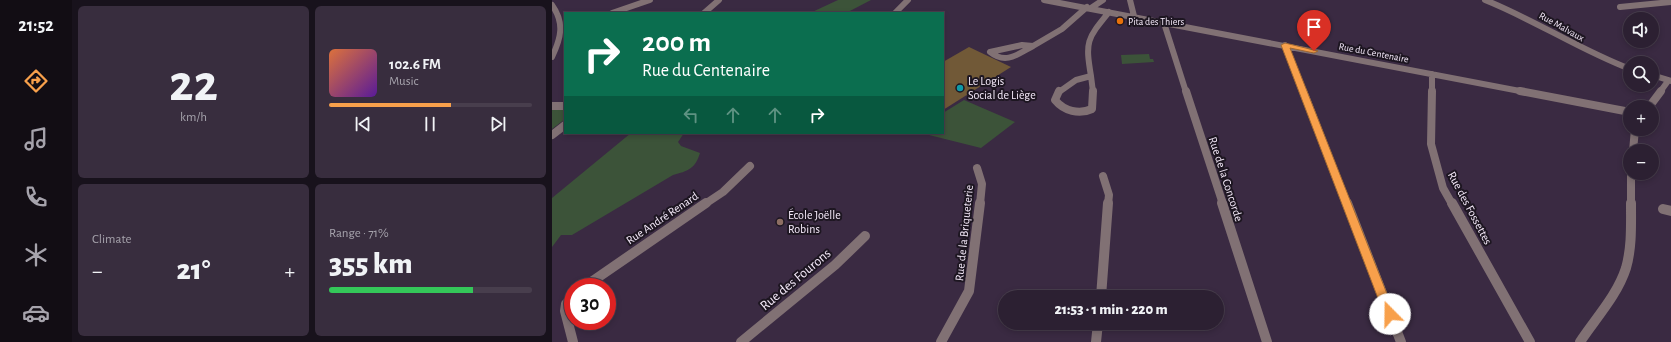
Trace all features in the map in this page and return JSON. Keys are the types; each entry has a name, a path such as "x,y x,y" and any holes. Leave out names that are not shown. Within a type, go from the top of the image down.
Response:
{"street":[{"path":"615,12 650,0"},
{"path":"705,12 718,0"},
{"path":"896,12 908,0"},
{"name":"Rue du Centenaire","path":"1044,0 1623,111"},
{"path":"1033,46 1022,45 990,52 1002,59 1008,59 1033,46 1103,0"},
{"path":"1130,0 1134,16"},
{"name":"Rue Malvaux","path":"1485,0 1510,9 1600,57 1623,66"},
{"path":"1620,7 1671,2"},
{"path":"1664,3 1671,8"},
{"path":"552,5 560,15 564,30 552,57"},
{"path":"1092,76 1086,76 1074,81 1057,94 1055,100 1070,110 1082,113 1092,109 1092,76 1089,62 1089,39 1109,12"},
{"name":"Rue de la Concorde","path":"1164,23 1267,342"},
{"path":"552,35 564,30"},
{"path":"1285,45 1401,342"},
{"name":"Rue des Fossettes","path":"1432,74 1431,144 1443,188 1530,342"},
{"path":"1655,100 1670,81 1659,77"},
{"path":"552,106 564,106"},
{"path":"552,135 564,126"},
{"name":"Rue André Renard","path":"597,278 723,192 750,166"},
{"name":"Rue de la Briqueterie","path":"941,342 969,291 982,184 978,168"},
{"path":"1102,290 1109,195 1103,176"},
{"path":"1580,342 1621,280 1627,259 1632,203 1631,180"},
{"name":"Rue des Fourons","path":"741,342 835,265 865,236"},
{"path":"570,330 573,342"},
{"path":"1096,342 1097,330"}],"green space":[{"path":"838,0 871,0 848,12 812,12"},
{"path":"1149,54 1150,59 1153,59 1154,62 1122,64 1121,55"},
{"path":"964,100 1015,122 981,148 925,134 944,134 944,112"},
{"path":"552,109 564,109 564,120 552,129"},
{"path":"630,134 683,134 678,142 681,146 700,153 696,163 690,168 673,175 572,235 561,235 552,247 552,198"}],"building":[{"name":"Le Logis Social de Liège","path":"969,47 1011,67 944,109 944,61"}],"place":[{"name":"Pita des Thiers","path":"1120,21"},
{"name":"Le Logis Social de Liège","path":"960,88"},
{"name":"École Joëlle Robins","path":"780,222"}],"route":[{"path":"1314,51 1285,45 1318,134 1390,314"}]}
